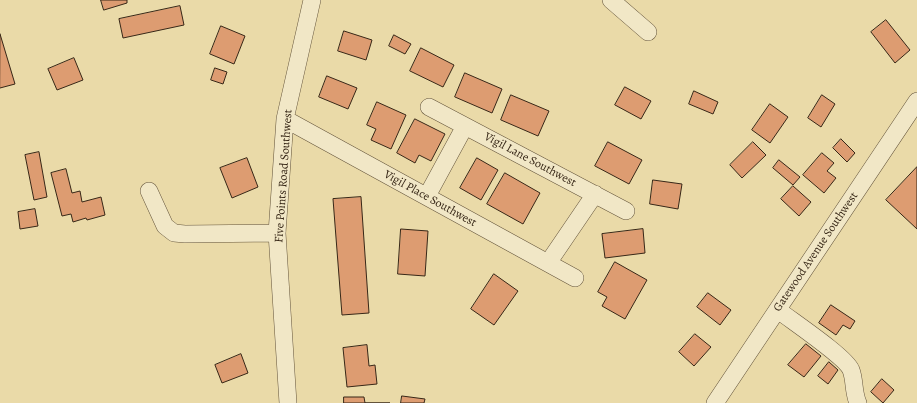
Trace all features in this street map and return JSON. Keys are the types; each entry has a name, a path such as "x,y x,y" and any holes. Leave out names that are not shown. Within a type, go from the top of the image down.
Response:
{"street":[{"name":"Five Points Road Southwest","path":"288,403 277,233 286,119 312,0"},
{"path":"611,0 648,32"},
{"name":"Gatewood Avenue Southwest","path":"715,403 917,101"},
{"name":"Vigil Lane Southwest","path":"429,107 626,211"},
{"name":"Vigil Place Southwest","path":"286,119 575,278"},
{"path":"427,196 465,126"},
{"path":"149,191 166,226 174,233 277,233"},
{"path":"548,263 595,194"},
{"path":"778,310 842,358 851,370 855,396 858,403"}],"building":[{"path":"101,0 127,0 127,3 104,10"},
{"path":"180,6 184,25 123,38 119,19"},
{"path":"886,20 910,50 895,63 871,32"},
{"path":"221,26 245,36 234,64 210,54"},
{"path":"344,31 372,40 366,60 338,51"},
{"path":"0,34 15,84 0,88"},
{"path":"394,35 411,44 405,54 389,46"},
{"path":"421,48 454,65 443,87 410,71"},
{"path":"74,58 83,80 57,90 48,69"},
{"path":"215,68 227,72 223,84 211,80"},
{"path":"465,73 502,89 492,113 455,97"},
{"path":"327,76 357,88 348,109 319,97"},
{"path":"625,87 651,101 641,119 615,105"},
{"path":"694,91 718,102 713,114 689,104"},
{"path":"511,95 549,111 538,136 501,120"},
{"path":"822,95 835,104 821,127 808,118"},
{"path":"377,102 406,115 391,149 371,140 376,129 367,125"},
{"path":"770,104 788,117 770,143 752,130"},
{"path":"415,119 445,134 431,161 419,155 415,163 397,153"},
{"path":"841,139 855,153 847,162 833,148"},
{"path":"608,142 642,160 629,184 595,166"},
{"path":"753,142 766,155 742,178 730,165"},
{"path":"39,152 47,197 34,200 25,155"},
{"path":"822,153 834,163 827,171 836,178 824,193 803,175"},
{"path":"247,158 258,187 232,198 220,168"},
{"path":"477,158 498,170 481,200 460,188"},
{"path":"779,160 800,177 793,185 773,168"},
{"path":"917,167 917,229 886,200"},
{"path":"66,169 72,193 80,191 82,202 101,197 105,215 73,222 71,214 62,216 51,173"},
{"path":"505,173 540,193 523,224 487,204"},
{"path":"653,180 682,184 678,209 650,204"},
{"path":"793,186 811,202 799,216 781,199"},
{"path":"361,197 369,313 342,315 333,199"},
{"path":"35,209 38,226 20,229 18,212"},
{"path":"401,229 428,231 425,276 398,274"},
{"path":"643,229 645,253 605,258 602,234"},
{"path":"615,262 647,280 625,319 602,306 607,297 598,292"},
{"path":"494,274 518,291 494,325 471,309"},
{"path":"708,293 731,310 720,325 697,307"},
{"path":"831,305 855,321 850,329 843,325 836,335 819,323"},
{"path":"695,334 711,347 694,366 679,352"},
{"path":"806,344 821,356 804,377 788,365"},
{"path":"367,345 369,366 375,365 377,384 347,387 343,348"},
{"path":"241,354 248,373 222,383 215,365"},
{"path":"829,362 838,370 828,384 818,376"},
{"path":"882,379 894,390 883,403 871,392"},
{"path":"402,396 425,399 424,403 401,403"},
{"path":"344,397 364,397 365,403 344,403"}]}
